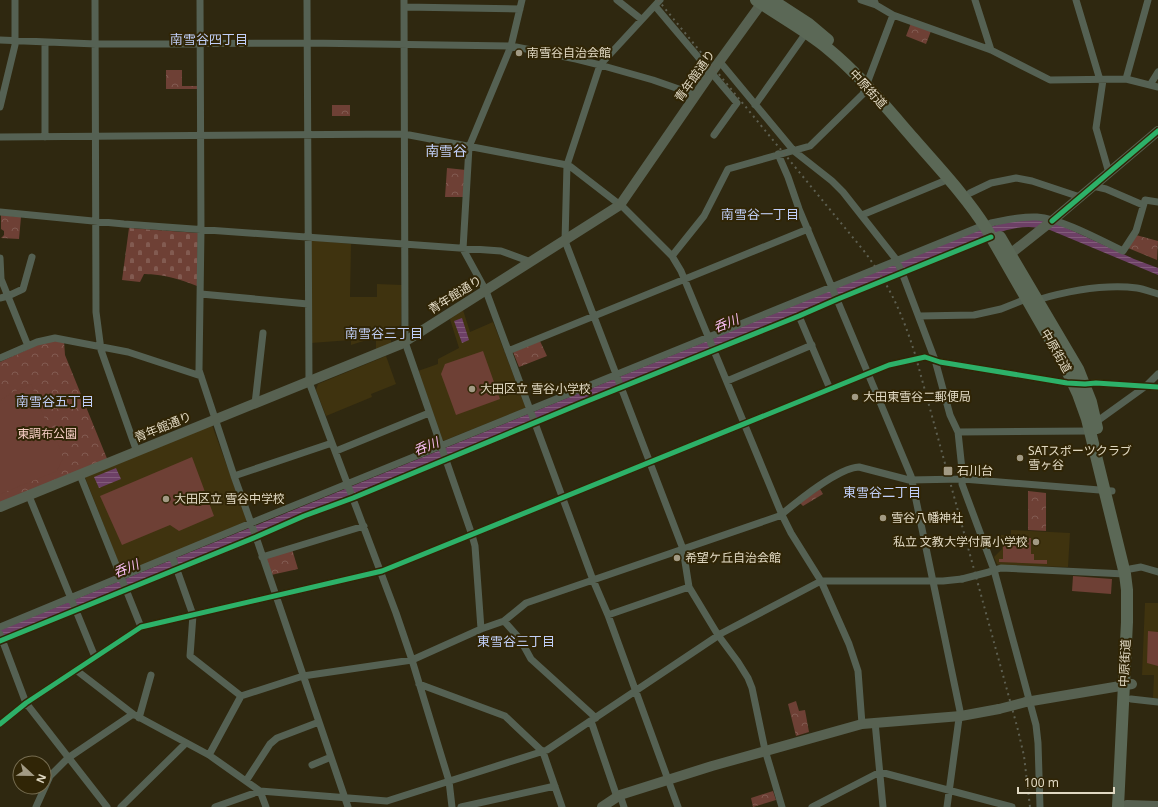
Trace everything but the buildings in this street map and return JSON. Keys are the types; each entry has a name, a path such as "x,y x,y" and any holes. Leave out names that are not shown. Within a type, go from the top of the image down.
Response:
{"main road":[{"name":"中原街道","path":"763,1 834,54 868,83 991,230"},
{"name":"中原街道","path":"763,1 820,33 970,193 1032,300 1063,362 1079,384 1084,408 1093,426 1128,572 1128,684 1123,806"},
{"name":"中原街道","path":"1123,806 1131,699 1128,684"}],"street":[{"path":"0,107 16,40 15,0"},
{"path":"95,0 96,312 100,346 137,452"},
{"path":"200,0 201,294 199,370 348,807"},
{"path":"306,0 309,382 382,571 412,660 449,781 452,807"},
{"path":"522,0 512,46 470,147 463,249 486,291 593,580 608,615 678,807"},
{"path":"617,0 641,19"},
{"path":"861,0 875,2 894,15 991,50 1050,80 1126,79 1158,87"},
{"path":"975,0 991,50"},
{"path":"1076,0 1101,80 1096,128 1109,173"},
{"path":"1126,79 1148,0"},
{"name":"青年館通り","path":"0,507 405,342 620,205 763,1"},
{"path":"481,629 472,535 405,342 404,3 520,10"},
{"path":"714,135 737,103 711,74 658,3 641,19 600,65 567,165 565,241 683,548 689,587 718,635 748,678 752,688 765,750 782,807"},
{"path":"672,256 704,216 728,169 810,146 863,94 894,15"},
{"path":"756,105 806,33"},
{"path":"0,40 96,44 307,43 512,46 576,58 653,80 696,95"},
{"path":"45,42 45,137"},
{"path":"720,62 794,151 832,182 862,215 900,267 935,360 950,415 958,432 963,479 962,484 992,571 1028,702 1036,724 1040,807"},
{"path":"1150,85 1158,72"},
{"path":"1007,256 1042,229 1158,131"},
{"path":"0,137 404,134 571,167 620,205 672,256 684,278 782,514 821,581 843,630 858,671 862,724"},
{"path":"778,154 912,480 961,716 946,807"},
{"path":"970,193 991,183 1016,178 1032,181 1080,197"},
{"path":"862,215 948,179"},
{"path":"1093,186 1106,189 1144,205"},
{"path":"107,807 26,703 1,638 177,569 714,348 799,316 900,267 991,230 1030,217 1052,220 1123,251 1136,231 1145,200 1158,202"},
{"path":"0,212 96,222 501,251 531,262"},
{"path":"508,350 808,229"},
{"path":"0,627 72,599 251,524 833,288 900,267 991,230"},
{"path":"0,298 23,289 32,257"},
{"path":"0,258 1,279 28,346"},
{"path":"919,316 974,314 1001,309 1032,300 1103,287 1137,288 1158,294"},
{"path":"201,294 266,302 308,304"},
{"path":"799,316 830,389"},
{"path":"255,404 263,334"},
{"path":"0,358 28,346 55,338 128,352 201,376"},
{"path":"727,381 812,345"},
{"path":"0,724 26,703 141,627 382,571 889,365 925,357 1002,373 1079,384 1096,383 1158,387"},
{"path":"958,432 1093,426 1146,386 1158,374"},
{"path":"336,451 429,413"},
{"path":"234,476 332,443"},
{"path":"209,755 242,696 303,676 412,660 481,629 504,621 526,603 782,514 812,490 852,467 859,467 909,480 963,479 1109,490"},
{"path":"80,475 141,627"},
{"path":"29,496 95,657"},
{"path":"262,557 364,526"},
{"path":"173,557 193,615 190,656 242,696"},
{"path":"215,807 260,791 344,796 388,801 543,752 718,635 821,581 934,581 962,579 1001,568 1128,572 1141,568 1158,572"},
{"path":"608,615 689,587"},
{"path":"504,621 520,639 532,659 594,719 624,807"},
{"path":"76,670 136,716 209,755 260,791 266,807"},
{"path":"36,807 50,776 68,758 136,716 151,675"},
{"path":"420,684 505,716 543,752 562,807"},
{"path":"602,807 619,796 668,780 765,750 862,724 961,716 999,710 1028,702 1128,684"},
{"path":"1131,699 1158,702"},
{"path":"246,781 270,744 277,738 319,722"},
{"path":"875,722 883,807"},
{"path":"121,807 186,743"},
{"path":"312,765 331,757"},
{"path":"812,807 880,772 1003,806 1012,807"},
{"path":"461,807 555,786"},
{"path":"1123,806 1158,806"}],"shaded area":[{"path":"1033,219 1058,224 1134,259 1158,268 1158,275 1050,230 1025,227 1010,229 986,236 0,638 0,630 976,231 1003,223"},
{"path":"311,240 351,244 350,297 377,297 377,284 402,285 401,325 391,329 391,344 376,350 376,337 351,345 351,340 311,343"},
{"name":"大田区立 雪谷小学校","path":"463,310 470,332 493,322 526,408 443,441 418,371 438,364 438,359 459,348 450,319"},
{"path":"462,318 469,340 462,343 454,321"},
{"path":"386,356 396,384 371,394 372,397 326,416 316,390 318,384"},
{"name":"大田区立 雪谷中学校","path":"212,425 247,521 124,574 85,477"},
{"path":"116,468 121,479 99,488 94,477"},
{"name":"私立 文教大学付属小学校","path":"1011,530 1070,533 1068,567 997,564 994,557 1002,549 1001,535 1011,536"},
{"path":"1145,603 1158,603 1158,698 1153,698 1154,675 1142,675"}],"green space":[{"path":"911,23 931,31 926,44 906,36"},
{"path":"166,70 182,70 182,86 199,86 199,89 166,89"},
{"path":"332,105 350,105 350,116 332,116"},
{"path":"447,168 466,170 464,197 445,197"},
{"path":"1,215 21,217 19,239 1,238 4,235 4,231 1,229"},
{"path":"129,228 198,233 197,286 171,277 151,274 144,274 140,282 122,280"},
{"path":"1136,235 1158,241 1157,260 1128,248"},
{"name":"東調布公園","path":"50,339 64,341 65,355 108,461 0,504 0,362"},
{"path":"540,341 547,356 519,367 513,352"},
{"path":"483,351 500,399 456,415 441,374 445,364"},
{"path":"31,384 46,422 53,428 63,458 57,471 0,494 0,401 11,393"},
{"path":"192,457 214,516 179,531 170,525 122,545 100,496"},
{"path":"820,489 823,494 803,506 800,503"},
{"path":"1028,491 1046,493 1046,531 1028,530"},
{"path":"1003,537 1031,538 1031,554 1034,554 1034,560 1047,560 1047,564 999,562 999,559 1003,559"},
{"path":"292,549 298,569 271,575 266,558"},
{"path":"1073,576 1112,579 1111,594 1072,591"},
{"path":"1148,631 1158,632 1158,666 1147,663"},
{"path":"796,701 799,711 805,710 809,732 796,736 788,704"},
{"path":"773,791 776,800 753,807 751,798"}],"railway":[{"path":"658,0 864,251 888,288 900,313 915,354 1018,730 1024,756 1030,807"}],"cycle path":[{"path":"1052,221 1158,131"},
{"path":"0,641 991,237"},
{"path":"0,724 26,703 141,627 382,571 889,365 925,357 940,362 1067,383 1096,383 1158,387"}],"place":[{"name":"南雪谷自治会館","path":"519,53"},
{"name":"大田区立 雪谷小学校","path":"472,389"},
{"name":"大田東雪谷二郵便局","path":"855,397"},
{"name":"SATスポーツクラブ 雪ヶ谷","path":"1020,458"},
{"name":"石川台","path":"948,471"},
{"name":"大田区立 雪谷中学校","path":"166,499"},
{"name":"雪谷八幡神社","path":"883,518"},
{"name":"私立 文教大学付属小学校","path":"1036,542"},
{"name":"希望ケ丘自治会館","path":"677,558"}],"district":[{"name":"南雪谷四丁目","path":"209,39"},
{"name":"南雪谷","path":"446,151"},
{"name":"南雪谷一丁目","path":"760,214"},
{"name":"南雪谷三丁目","path":"384,333"},
{"name":"南雪谷五丁目","path":"55,401"},
{"name":"東雪谷二丁目","path":"882,492"},
{"name":"東雪谷三丁目","path":"516,641"}],"water label":[{"name":"呑川","path":"726,323"},
{"name":"呑川","path":"426,446"},
{"name":"呑川","path":"126,568"}]}
